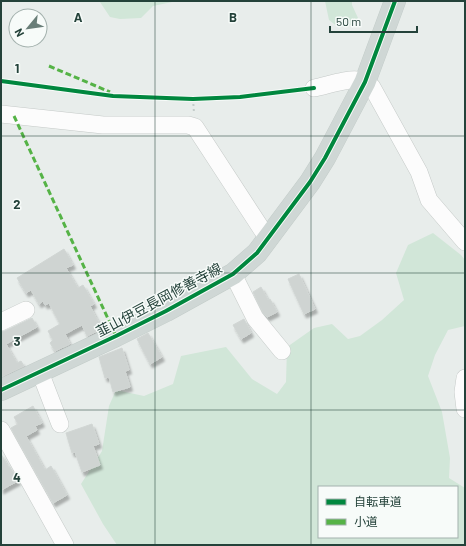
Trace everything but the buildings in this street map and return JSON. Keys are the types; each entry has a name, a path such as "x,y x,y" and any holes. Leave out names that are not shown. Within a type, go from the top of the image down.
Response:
{"main road":[{"name":"韮山伊豆長岡修善寺線","path":"1,390 166,311 233,274 264,251 325,158 365,82 395,1"}],"street":[{"path":"314,88 349,80 357,80 365,82 375,90 419,172 429,200 464,239"},
{"path":"1,114 103,125 196,126 264,251"},
{"path":"233,274 255,318 282,351"},
{"path":"1,322 26,310"},
{"path":"40,372 60,424"},
{"path":"465,378 463,392 465,409"},
{"path":"1,430 65,545"}],"path":[{"path":"186,98 201,98"},
{"path":"193,99 195,118"}],"green space":[{"path":"88,1 177,1 153,6 141,18 120,19 110,17 100,2"},
{"path":"325,1 352,1 352,5 358,18 353,25 338,27 329,20"},
{"path":"433,233 461,255 465,260 465,326 448,330 435,355 428,376 442,412 450,458 449,478 465,488 465,545 117,545 103,524 81,484 102,451 109,406 116,390 144,396 173,384 181,356 226,347 252,379 277,394 286,382 287,347 314,328 332,324 348,339 360,336 382,320 404,300 396,273 408,245"}],"marked path":[{"path":"49,66 110,92"},
{"path":"14,116 116,336"}],"cycle path":[{"path":"1,390 166,311 233,274 257,253 310,182 325,158 365,82 395,1"},
{"path":"1,81 113,96 193,99 240,97 314,88"}]}
